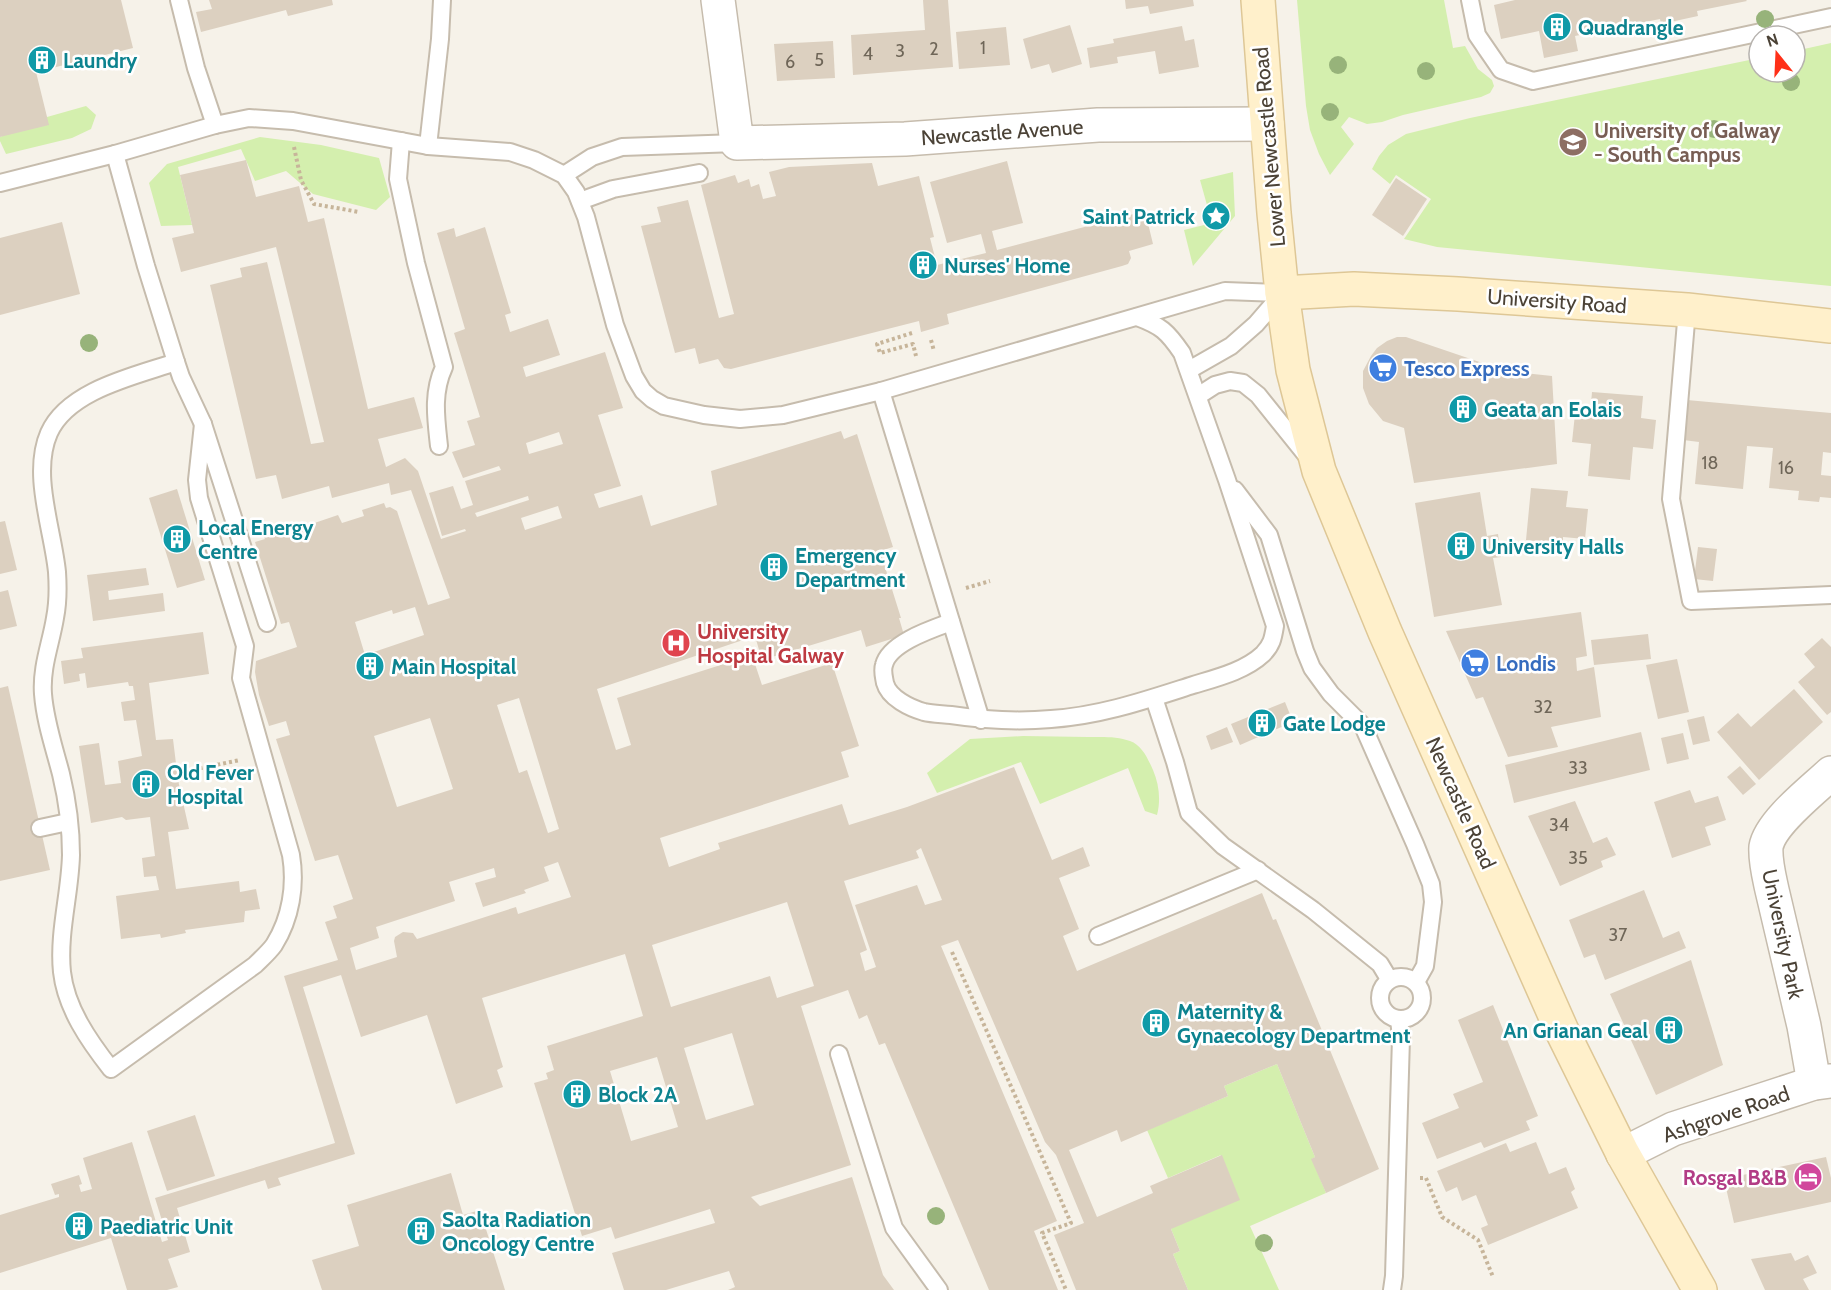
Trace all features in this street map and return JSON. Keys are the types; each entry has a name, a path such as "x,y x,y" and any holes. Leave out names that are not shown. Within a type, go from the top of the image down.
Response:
{"main road":[{"name":"Lower Newcastle Road","path":"1258,0 1266,124 1282,293"},
{"name":"University Road","path":"1282,293 1364,290 1458,294 1687,310 1831,326"},
{"name":"Newcastle Road","path":"1282,293 1293,370 1319,471 1385,632 1562,1031 1623,1154 1700,1290"}],"street":[{"path":"718,0 737,143"},
{"name":"Newcastle Avenue","path":"737,143 905,139 1098,125 1266,124"},
{"name":"University Park","path":"1822,1082 1804,1026 1767,867 1766,846 1779,822 1831,773"},
{"name":"Ashgrove Road","path":"1623,1154 1673,1129 1822,1082"}],"lane":[{"path":"178,0 214,125"},
{"path":"428,146 442,0"},
{"path":"1470,0 1477,35 1501,69 1533,81 1831,17"},
{"path":"0,183 116,154 214,125 249,118 292,121 428,146 510,152 534,160 564,175 576,192 586,217 615,325 634,376 643,391 664,406 705,415 740,419 783,415 881,392 1225,291 1282,293"},
{"path":"401,141 398,179 416,262 444,367 438,381 435,413 439,446"},
{"path":"564,175 592,157 622,147 737,143"},
{"path":"116,154 146,266 176,362 203,424 267,623"},
{"path":"580,201 613,189 699,173"},
{"path":"1189,370 1232,346 1256,324 1282,293"},
{"path":"1687,310 1671,499 1690,602 1831,595"},
{"path":"951,622 901,644 890,654 884,663 886,688 905,704 924,711 981,720 1054,719 1108,711 1218,677 1250,664 1264,653 1273,641 1275,626 1182,353 1170,336 1157,324 1137,317"},
{"path":"176,362 82,397 56,421 49,433 43,453 43,483 57,578 55,618 44,666 43,693 48,727 61,775 70,854 68,893 61,936 62,974 70,1005 111,1069 255,966 273,947 280,934 292,898 295,875 291,855 241,678 245,646 199,498 197,480 203,424"},
{"path":"1198,396 1215,385 1230,381 1243,384 1255,391 1319,471"},
{"path":"881,392 981,720"},
{"path":"1227,480 1269,535 1312,668 1331,694 1363,726 1431,884 1433,902 1425,966 1416,982"},
{"path":"1154,698 1189,813 1223,846 1314,910 1380,964 1389,979"},
{"path":"40,828 68,822"},
{"path":"1098,936 1257,870"},
{"path":"1403,976 1416,982 1422,993 1421,1006 1412,1016 1400,1019 1387,1014 1380,1003 1381,990 1389,979 1403,976"},
{"path":"1392,1290 1397,1186 1400,1019"},
{"path":"839,1054 894,1228 939,1290"}],"path":[{"path":"293,137 301,180 314,204 359,212"},
{"path":"912,333 877,344 880,353 913,344 917,360"},
{"path":"931,340 935,355"},
{"path":"182,772 247,758"},
{"path":"952,952 1071,1223 1042,1233 1066,1290"},
{"path":"1411,1178 1426,1178 1442,1217 1478,1239 1493,1277"}],"green space":[{"path":"1297,0 1444,0 1453,48 1465,46 1478,69 1492,80 1494,86 1490,93 1481,97 1382,122 1367,124 1349,117 1341,127 1354,144 1330,175 1310,130"},
{"path":"1831,43 1831,286 1437,247 1404,239 1431,199 1396,175 1390,184 1372,169 1388,145 1406,134 1470,118 1747,60 1747,84 1807,84 1807,48"},
{"path":"86,106 96,115 91,129 72,138 6,154 0,137 47,117"},
{"path":"260,137 321,145 379,158 390,197 376,210 313,194 286,171 255,181 241,149 178,167 192,225 161,226 149,183 167,164"},
{"path":"1233,172 1235,216 1193,266 1184,230 1212,223 1200,180"},
{"path":"1023,736 1109,737 1134,743 1144,753 1155,775 1159,798 1157,815 1145,811 1128,768 1040,804 1021,762 937,793 927,773 970,739"},
{"path":"1277,1064 1315,1157 1312,1159 1326,1193 1250,1226 1279,1290 1188,1290 1173,1254 1180,1251 1171,1229 1221,1155 1168,1178 1147,1130 1228,1096 1224,1086"}],"building":[{"name":"Laundry","path":"0,0 121,0 133,48 36,72 49,125 0,137"},
{"path":"209,0 332,0 333,5 288,16 286,10 201,32 196,12 212,9"},
{"path":"923,0 948,0 953,67 853,75 851,35 925,30"},
{"path":"1125,0 1193,0 1194,6 1150,14 1148,6 1126,9"},
{"name":"Quadrangle","path":"1515,0 1747,1 1697,11 1698,16 1661,24 1660,19 1575,36 1578,51 1544,58 1539,31 1501,39 1494,5"},
{"path":"1070,25 1082,64 1052,73 1049,64 1031,69 1023,39"},
{"path":"1182,26 1185,41 1194,39 1199,67 1159,74 1155,51 1117,57 1118,63 1090,68 1087,48 1114,43 1113,39"},
{"path":"1006,27 1010,65 959,69 956,32"},
{"path":"833,41 835,78 777,81 774,44"},
{"path":"246,160 256,197 299,186 308,222 324,218 368,409 414,397 423,428 378,439 386,467 405,458 418,471 441,539 466,531 465,529 442,536 429,493 453,486 461,509 473,505 465,481 501,470 499,466 463,478 452,452 475,445 467,421 480,417 454,333 465,329 437,233 454,228 456,237 485,227 511,313 505,315 510,332 548,319 560,355 523,367 526,377 605,352 623,408 598,415 621,486 594,494 599,508 642,495 651,526 717,505 711,471 841,431 844,439 857,434 893,547 880,551 904,635 866,647 861,630 762,660 755,636 597,689 616,750 631,745 617,698 752,655 762,685 832,663 859,746 841,752 849,777 660,838 669,867 720,849 718,843 842,804 849,825 907,807 1014,767 1052,860 1083,847 1090,866 1059,878 1079,929 1063,936 1077,971 1262,893 1273,920 1276,919 1379,1169 1326,1193 1311,1159 1315,1157 1277,1064 1224,1086 1228,1096 1121,1142 1117,1130 1069,1150 1097,1217 1153,1193 1150,1186 1222,1155 1240,1200 1171,1229 1180,1251 1173,1254 1188,1290 1076,1290 1054,1235 1084,1223 1056,1155 1045,1142 958,940 941,946 1057,1221 1034,1231 1058,1290 989,1290 885,1043 879,1045 867,1015 859,1019 848,990 801,1006 851,1165 751,1197 760,1206 852,1177 883,1275 894,1290 728,1290 735,1287 729,1271 666,1290 624,1290 612,1253 715,1223 710,1209 615,1239 611,1227 582,1236 534,1083 548,1079 546,1073 554,1070 547,1046 643,1016 625,954 482,998 503,1067 497,1070 503,1087 456,1104 427,1015 361,1037 341,975 303,987 355,1154 278,1178 281,1185 268,1189 265,1180 177,1208 190,1252 168,1259 178,1287 167,1290 127,1290 111,1238 0,1273 0,1215 59,1197 59,1194 55,1195 51,1184 79,1175 82,1184 79,1185 81,1192 92,1189 83,1158 132,1142 162,1242 168,1240 155,1198 335,1143 284,976 338,960 325,922 337,918 333,906 353,899 338,855 315,861 276,739 290,735 286,721 269,726 259,695 255,672 256,661 297,647 289,622 281,624 255,542 265,539 263,535 283,528 285,533 338,515 342,523 364,516 362,510 384,503 386,508 390,507 397,511 428,605 450,598 411,490 391,495 389,483 332,498 329,486 282,499 276,475 256,479 210,285 242,277 240,268 267,262 311,444 324,442 276,247 181,272 172,238 194,233 180,175","holes":["559,432 563,444 529,454 526,443","528,496 529,500 477,517 475,513","558,506 562,518 525,530 521,518","415,607 424,635 365,655 355,622 392,610 393,614","519,698 559,829 548,833 527,770 519,773 497,705","430,718 453,789 397,807 374,736","921,848 942,900 925,905 917,885 855,905 876,967 865,971 860,953 867,950 844,881 919,858 916,851","558,862 571,897 518,914 516,907 417,939 413,933 403,932 395,937 394,941 397,957 356,970 350,948 379,938 376,927 455,901 449,882 494,868 496,877 475,883 483,907 526,893 524,890 549,881 544,867","787,902 814,986 777,998 770,976 671,1007 652,945","732,1033 754,1105 706,1120 684,1048","657,1057 678,1127 631,1141 610,1071"]},
{"name":"Nurses' Home","path":"1007,161 1023,223 992,231 997,250 1145,211 1153,244 1129,251 1131,258 1128,264 947,314 949,324 921,332 919,321 731,369 724,368 718,359 699,364 695,348 675,353 641,226 661,222 657,207 688,200 719,318 734,314 701,185 735,175 738,183 749,179 751,187 759,184 763,199 776,196 769,172 789,167 872,163 878,186 919,176 934,237 930,238 937,265 986,253 981,234 947,243 930,182"},
{"path":"1396,178 1427,199 1403,236 1372,215"},
{"path":"62,222 80,294 0,315 0,238"},
{"name":"Geata an Eolais","path":"1397,337 1406,337 1506,371 1552,376 1557,464 1414,483 1404,428 1383,421 1369,404 1363,388 1363,371 1371,356 1377,348"},
{"path":"1592,392 1643,396 1641,418 1656,420 1653,449 1633,447 1630,480 1588,476 1591,444 1572,442 1575,414 1590,415"},
{"path":"1687,400 1831,413 1831,453 1823,452 1821,475 1831,476 1831,498 1820,497 1819,502 1798,500 1799,491 1769,488 1773,448 1747,446 1743,489 1695,484 1699,442 1683,440"},
{"path":"1531,488 1568,491 1566,507 1588,509 1585,539 1563,537 1563,544 1526,540"},
{"name":"Local Energy Centre","path":"177,489 205,580 177,588 149,498"},
{"name":"University Halls","path":"1480,492 1487,536 1498,534 1501,557 1493,558 1502,605 1434,617 1415,503"},
{"path":"5,521 17,570 0,574 0,522"},
{"path":"1698,547 1717,549 1713,581 1694,579"},
{"path":"146,568 149,585 108,591 109,600 163,593 165,611 93,621 87,575"},
{"path":"8,590 17,626 0,630 0,592"},
{"path":"1581,612 1587,656 1576,658 1577,671 1594,667 1601,717 1551,727 1558,747 1508,757 1483,697 1476,699 1446,631"},
{"name":"Old Fever Hospital","path":"203,632 209,674 149,683 156,740 173,739 178,780 189,829 168,832 176,889 239,881 240,892 256,889 260,909 245,911 244,922 185,930 186,933 161,938 160,934 121,939 116,896 159,890 156,876 144,877 142,858 155,856 150,817 126,820 122,817 91,823 79,746 99,743 105,785 121,783 118,761 142,756 136,720 124,721 121,702 135,700 133,686 129,686 128,682 87,688 85,673 79,674 80,681 64,684 61,661 83,658 81,648"},
{"path":"1648,634 1651,659 1594,665 1591,640"},
{"path":"1822,638 1831,647 1831,712 1827,715 1798,682 1815,667 1804,654"},
{"path":"1677,659 1689,712 1658,719 1646,665"},
{"path":"8,686 50,870 0,881 0,688"},
{"path":"1794,689 1823,722 1759,780 1717,732 1738,713 1751,727"},
{"name":"Gate Lodge","path":"1285,702 1293,722 1240,745 1231,724"},
{"path":"1704,716 1710,741 1693,745 1687,720"},
{"path":"1227,727 1233,742 1211,750 1206,736"},
{"path":"1641,732 1650,770 1514,803 1505,765"},
{"path":"1683,733 1689,759 1667,764 1661,738"},
{"path":"1740,766 1756,784 1743,795 1727,777"},
{"path":"1690,790 1695,803 1718,796 1726,820 1705,827 1711,845 1672,858 1654,802"},
{"path":"1575,801 1593,843 1607,837 1616,855 1601,861 1603,867 1560,886 1528,816"},
{"path":"1644,890 1663,938 1679,931 1686,948 1605,980 1595,954 1584,958 1569,920"},
{"name":"An Grianan Geal","path":"1691,960 1723,1065 1656,1095 1610,994"},
{"path":"1493,1005 1538,1116 1526,1121 1530,1130 1484,1148 1481,1142 1437,1159 1422,1123 1459,1108 1453,1094 1483,1082 1458,1020"},
{"path":"195,1115 215,1176 167,1191 147,1131"},
{"path":"1536,1142 1549,1174 1566,1167 1575,1189 1571,1192 1578,1208 1488,1245 1481,1228 1488,1225 1476,1195 1462,1201 1457,1187 1446,1192 1437,1171 1506,1143 1510,1152"},
{"path":"1826,1157 1831,1178 1831,1202 1734,1223 1724,1179"},
{"name":"Saolta Radiation Oncology Centre","path":"451,1173 463,1215 480,1210 505,1290 322,1290 312,1260 359,1246 347,1205"},
{"path":"1791,1253 1795,1261 1808,1255 1817,1273 1803,1279 1809,1290 1765,1290 1751,1259"}],"place":[{"name":"Quadrangle","path":"1557,27"},
{"name":"Laundry","path":"42,60"},
{"name":"University of Galway - South Campus","path":"1573,142"},
{"name":"Saint Patrick","path":"1216,216"},
{"name":"Nurses' Home","path":"923,265"},
{"name":"Tesco Express","path":"1383,368"},
{"name":"Geata an Eolais","path":"1463,409"},
{"name":"Local Energy Centre","path":"177,539"},
{"name":"University Halls","path":"1461,546"},
{"name":"Emergency Department","path":"774,567"},
{"name":"University Hospital Galway","path":"676,643"},
{"name":"Londis","path":"1475,663"},
{"name":"Main Hospital","path":"370,666"},
{"name":"Gate Lodge","path":"1262,723"},
{"name":"Old Fever Hospital","path":"146,784"},
{"name":"Maternity & Gynaecology Department","path":"1156,1023"},
{"name":"An Grianan Geal","path":"1669,1030"},
{"name":"Block 2A","path":"577,1094"},
{"name":"Rosgal B&B","path":"1808,1177"},
{"name":"Paediatric Unit","path":"79,1226"},
{"name":"Saolta Radiation Oncology Centre","path":"421,1231"}]}
